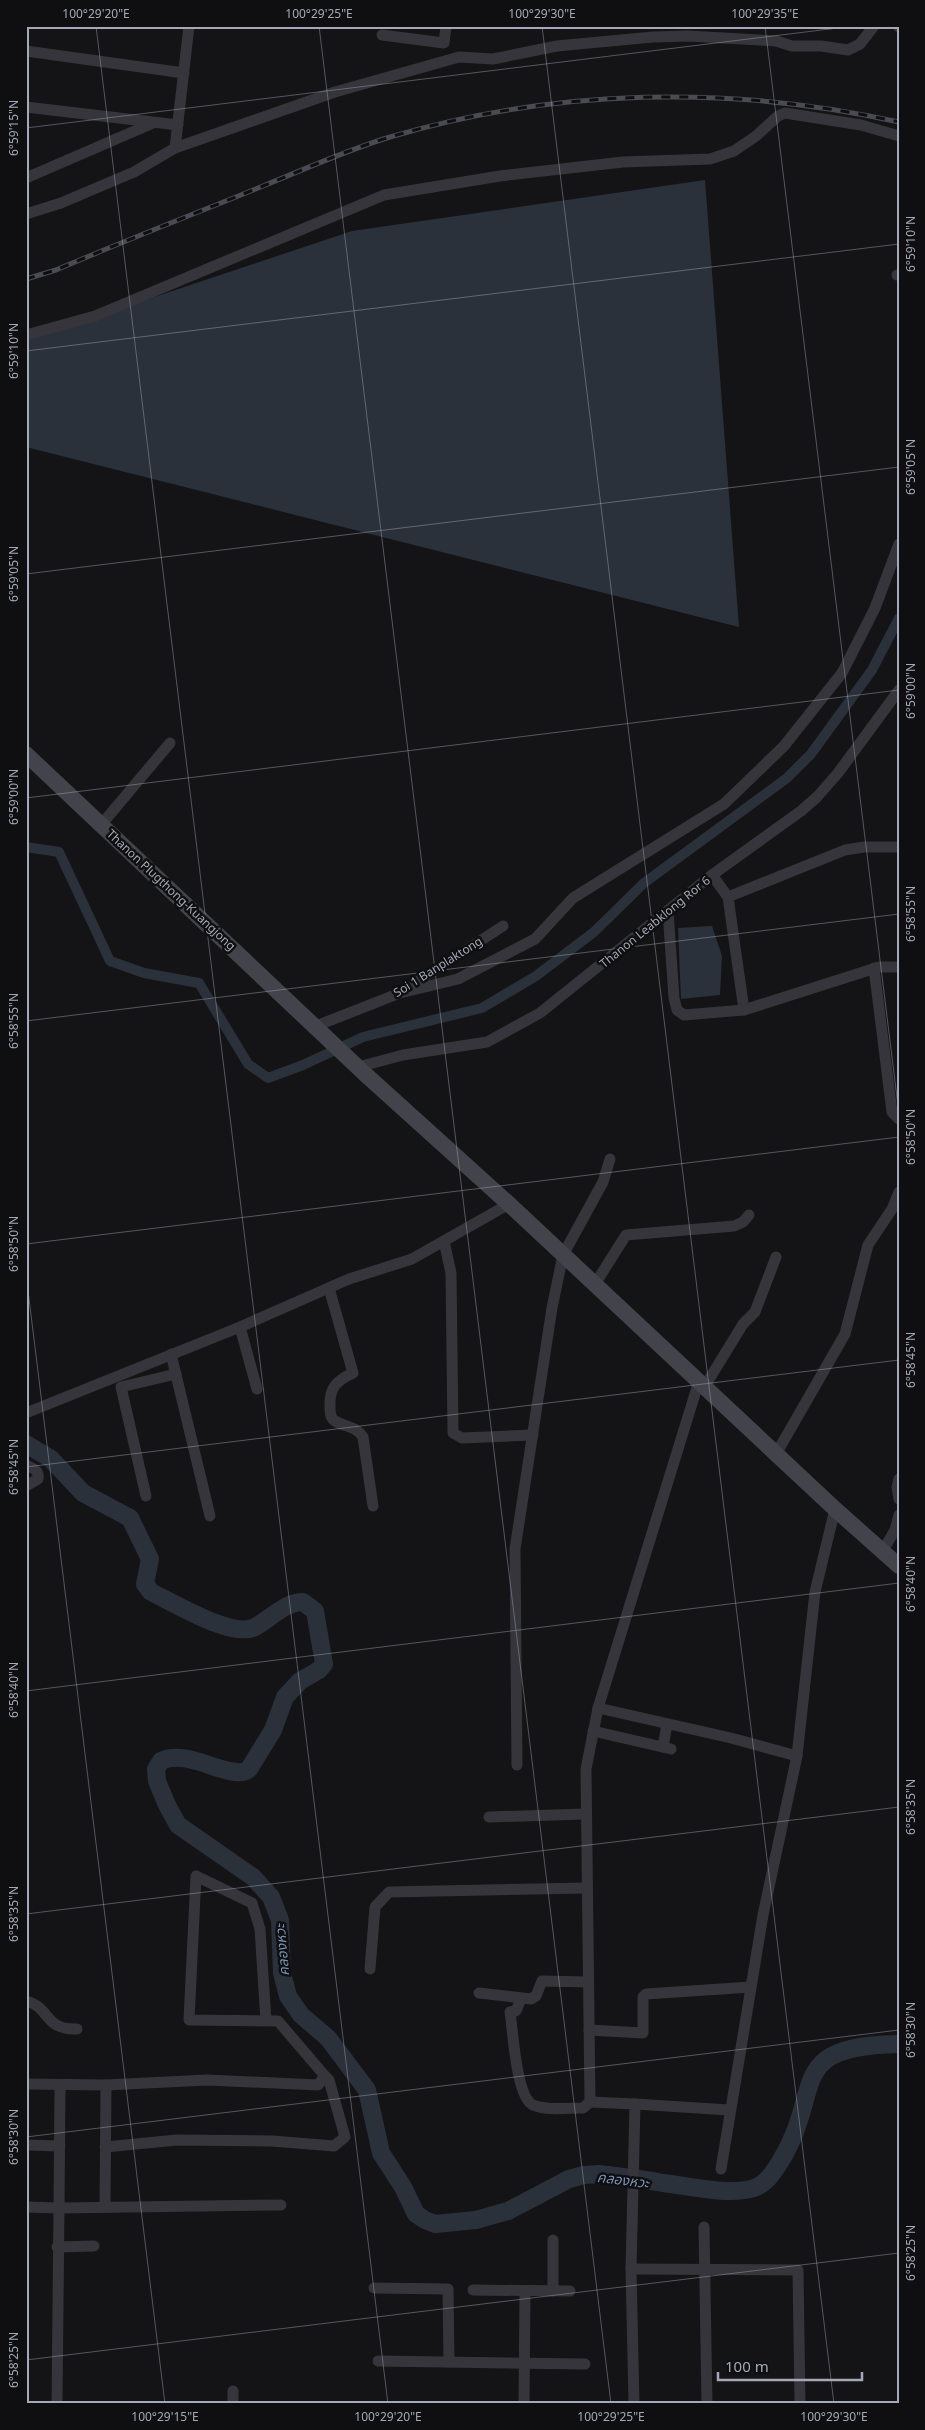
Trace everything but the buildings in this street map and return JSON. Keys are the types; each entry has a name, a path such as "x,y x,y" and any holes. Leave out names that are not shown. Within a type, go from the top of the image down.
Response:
{"street":[{"path":"175,148 189,26"},
{"path":"382,35 444,43 446,26"},
{"path":"26,214 61,203 134,172 175,148 335,92 459,57 493,59 557,46 670,36 776,41 792,46 821,46 843,50 852,49 860,44 874,26"},
{"path":"26,50 184,73"},
{"path":"26,107 153,123 178,124"},
{"path":"26,335 95,316 190,274 384,195 491,177 623,162 710,159 734,151 756,136 779,115 785,113 861,125 899,136"},
{"path":"26,178 153,123"},
{"path":"400,993 458,979 535,939 574,898 724,804 784,746 842,673 875,608 899,544"},
{"name":"Thanon Leabklong Ror 6","path":"358,1067 403,1054 487,1042 540,1013 712,875 801,811 829,784 871,731 899,690"},
{"path":"101,825 170,744"},
{"name":"Thanon Plugthong-Kuangjong","path":"26,754 358,1067 509,1204 835,1509 899,1566"},
{"path":"728,898 836,853 864,847 899,847"},
{"path":"712,875 728,898 744,1010"},
{"path":"668,911 674,998 677,1010 684,1015 744,1010 874,968 899,967"},
{"name":"Soi 1 Banplaktong","path":"316,1026 400,993 503,926"},
{"path":"874,968 892,1112 899,1119"},
{"path":"517,1765 516,1550 552,1308 562,1255 603,1182 610,1159"},
{"path":"776,1454 847,1330 868,1245 892,1209 899,1192"},
{"path":"26,1413 104,1380 240,1327 329,1288 412,1259 509,1204"},
{"path":"595,1284 626,1235 734,1226 743,1222 749,1215"},
{"path":"444,1241 451,1273 453,1433 462,1438 533,1435"},
{"path":"590,2102 585,1814 586,1769 598,1708 702,1383 743,1324 755,1312 776,1257"},
{"path":"329,1288 352,1373 332,1388 330,1396 331,1414 336,1422 356,1428 363,1436 373,1506"},
{"path":"240,1327 256,1390"},
{"path":"172,1354 210,1516"},
{"path":"146,1496 121,1387 176,1374"},
{"path":"26,1465 37,1471 39,1475 38,1479 26,1486"},
{"path":"899,1480 897,1487 899,1499"},
{"path":"721,2169 729,2110 763,1915 797,1756 816,1592 835,1509"},
{"path":"882,1552 891,1537 899,1515"},
{"path":"598,1708 797,1756"},
{"path":"593,1731 667,1748 667,1724"},
{"path":"489,1818 585,1814"},
{"path":"105,2148 177,2140 272,2141 334,2146 345,2137 329,2080 278,2021 266,2021 189,2020 196,1876 252,1903 260,1929 266,2021"},
{"path":"370,1969 375,1907 389,1892 586,1888"},
{"path":"479,1993 520,1999 535,1997 542,1980 588,1982"},
{"path":"589,2030 643,2033 643,1997 647,1994 751,1987"},
{"path":"520,1999 516,2011 510,2012 519,2075 526,2098 530,2104 538,2107 583,2108 590,2102 729,2110"},
{"path":"26,2001 36,2005 51,2023 60,2028 77,2029"},
{"path":"26,2084 106,2086 207,2080 318,2084 325,2076"},
{"path":"57,2404 60,2086"},
{"path":"105,2206 106,2086"},
{"path":"634,2404 631,2269 635,2104"},
{"path":"26,2145 60,2146"},
{"path":"26,2207 281,2205"},
{"path":"704,2227 707,2404"},
{"path":"553,2240 553,2291"},
{"path":"57,2247 94,2246"},
{"path":"631,2269 798,2270 800,2404"},
{"path":"374,2288 448,2289 449,2362"},
{"path":"473,2290 570,2292"},
{"path":"524,2404 525,2291"},
{"path":"378,2361 585,2364"},
{"path":"232,2391 233,2404"}],"shaded area":[{"path":"705,180 739,627 26,447 26,340 352,231"},
{"path":"712,926 722,956 720,995 681,999 678,928"}],"waterway":[{"path":"26,847 59,852 110,961 144,973 199,983 248,1064 268,1078 303,1065 363,1037 482,1008 536,976 594,932 644,883 787,778 811,754 872,670 899,618"},
{"name":"คลองหวะ","path":"26,1444 51,1459 83,1493 130,1518 150,1559 145,1584 151,1592 203,1618 233,1628 245,1629 255,1627 284,1608 296,1603 303,1602 315,1611 324,1664 319,1670 300,1681 285,1697 273,1730 249,1769 242,1772 232,1772 184,1758 172,1758 161,1761 156,1769 157,1781 178,1825 253,1877 271,1897 280,1920 282,1973 288,1996 301,2015 328,2038 367,2090 381,2153 403,2187 416,2214 435,2224 476,2220 508,2211 569,2179 584,2175 599,2174 721,2191 754,2188 766,2181 780,2162 793,2136 813,2076 822,2063 838,2053 862,2047 899,2044"}],"railway":[{"path":"26,279 56,270 374,142 453,121 516,109 580,101 644,97 708,98 772,102 836,110 899,122"}]}
